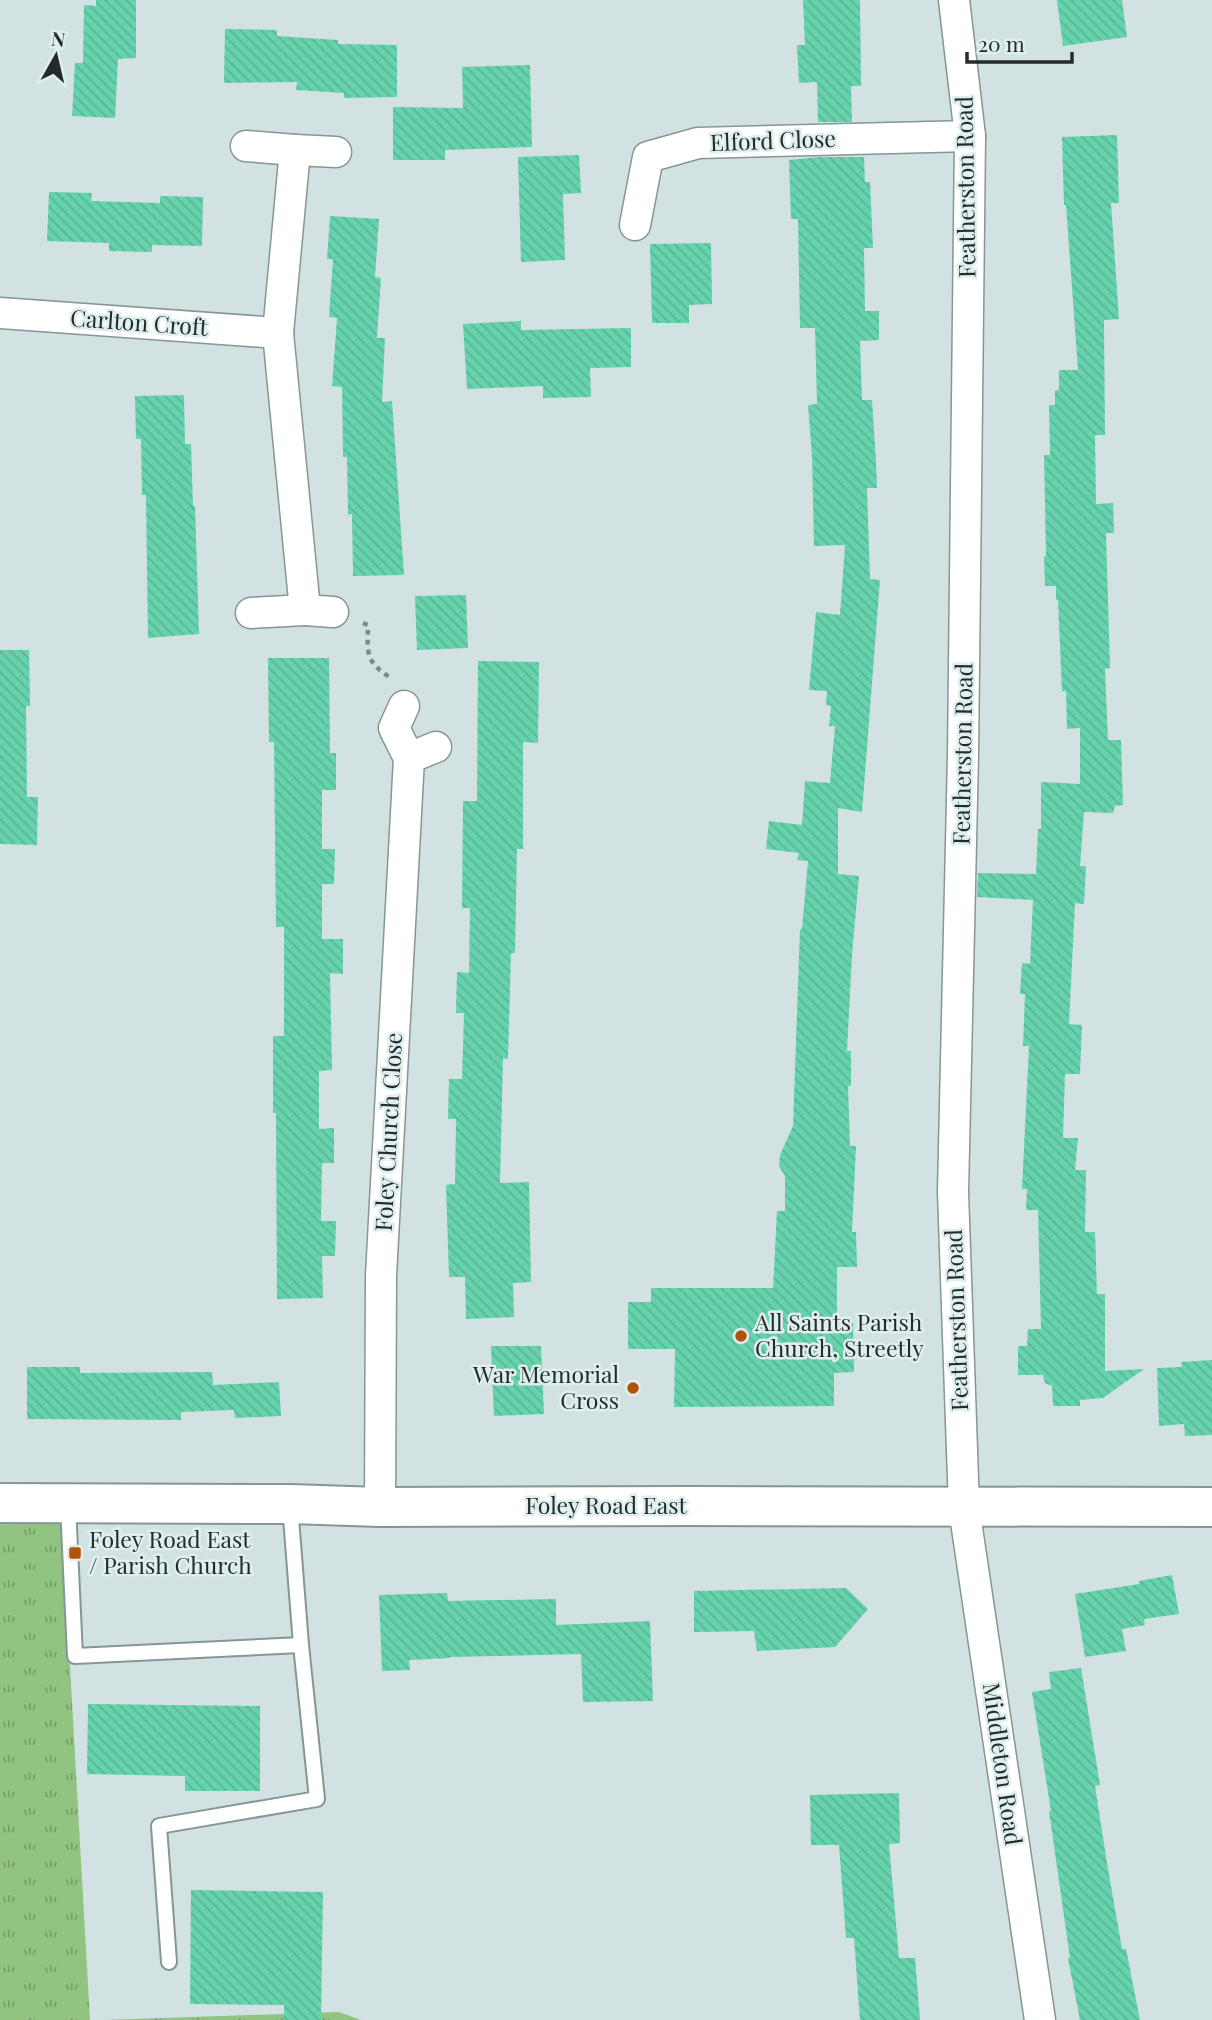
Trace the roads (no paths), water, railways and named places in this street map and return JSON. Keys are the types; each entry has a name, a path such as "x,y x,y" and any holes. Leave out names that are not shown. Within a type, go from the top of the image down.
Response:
{"main road":[{"name":"Foley Road East","path":"0,1503 380,1507 1212,1507"}],"street":[{"name":"Featherston Road","path":"954,0 970,136 963,755 953,1192 964,1508"},
{"name":"Elford Close","path":"635,225 648,157 698,143 970,136"},
{"path":"246,146 336,152"},
{"path":"251,613 319,611 278,332 295,150"},
{"name":"Carlton Croft","path":"0,313 278,332"},
{"name":"Foley Church Close","path":"380,1507 381,1276 422,752 394,728 404,706"},
{"name":"Middleton Road","path":"964,1508 1040,2020"}],"lane":[{"path":"68,1503 75,1656 300,1645"},
{"path":"169,1962 159,1826 317,1799 300,1645 290,1504"}],"place":[{"name":"All Saints Parish Church, Streetly","path":"741,1336"},
{"name":"War Memorial Cross","path":"633,1388"},
{"name":"Foley Road East / Parish Church","path":"75,1553"}]}
